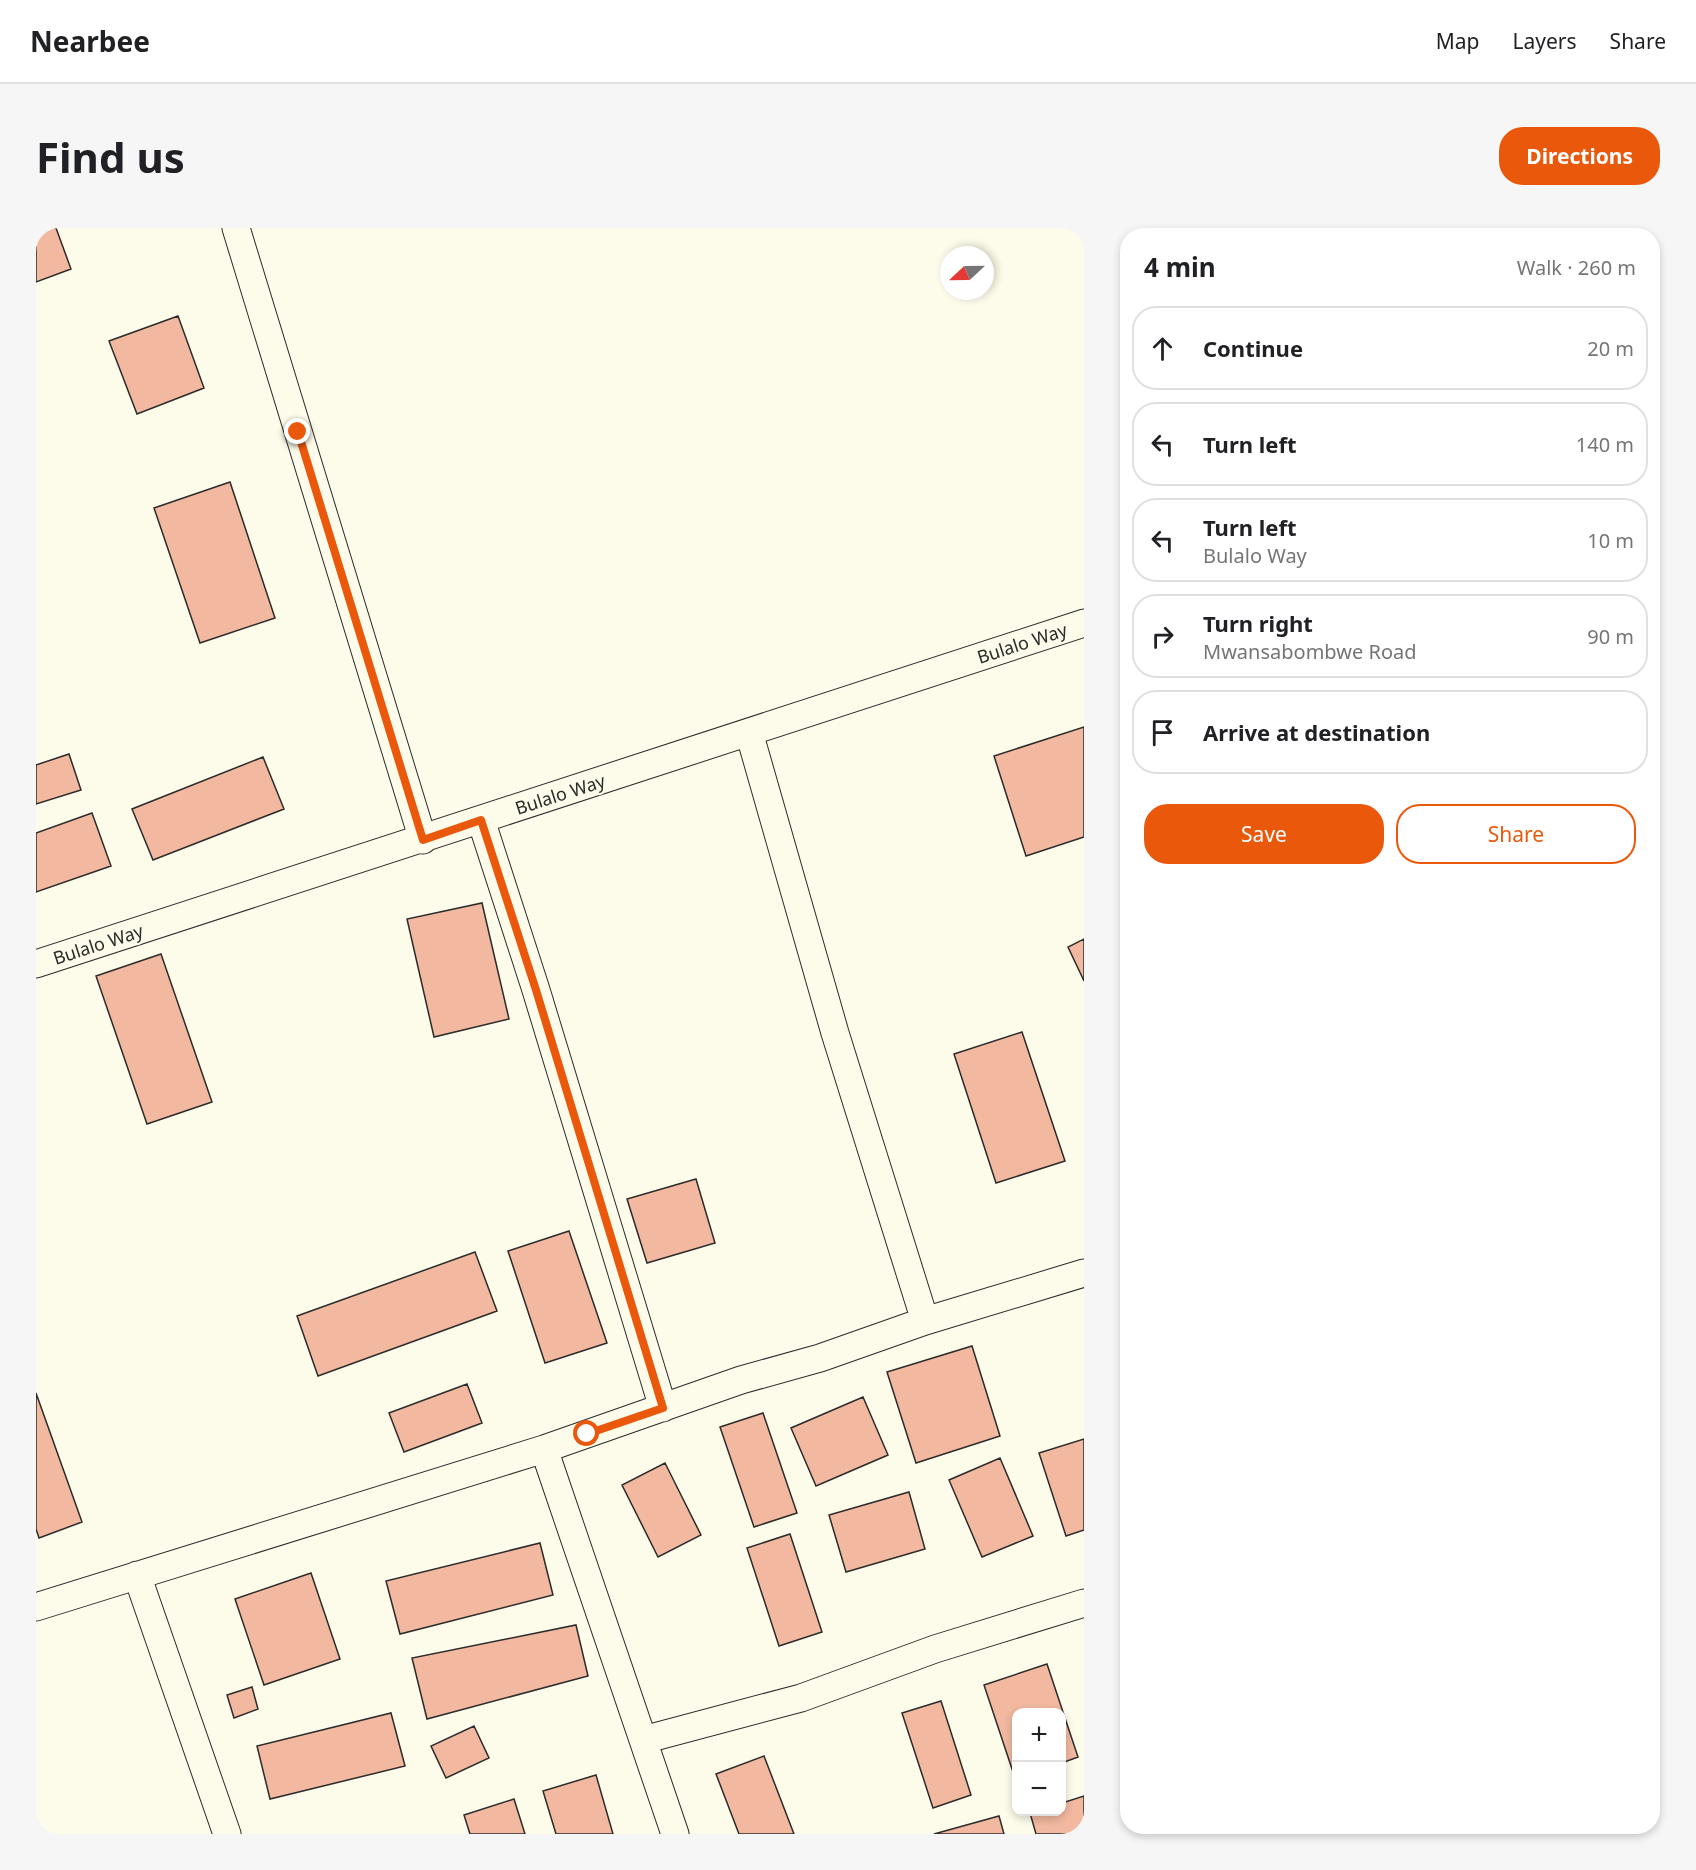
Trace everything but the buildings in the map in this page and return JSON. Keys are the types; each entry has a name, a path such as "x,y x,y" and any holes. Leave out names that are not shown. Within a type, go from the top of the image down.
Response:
{"street":[{"path":"236,228 423,840"},
{"name":"Bulalo Way","path":"36,964 423,840 1084,623"},
{"path":"748,732 835,1033 925,1321"},
{"path":"481,820 536,990 663,1408"},
{"path":"36,1607 544,1449 741,1380 820,1358 925,1321 1084,1273"},
{"path":"544,1449 675,1834"},
{"path":"137,1575 226,1834"},
{"path":"643,1740 801,1698 935,1649 1084,1603"}],"route":[{"path":"298,432 423,840 481,820 536,990 663,1408 587,1434"}]}
